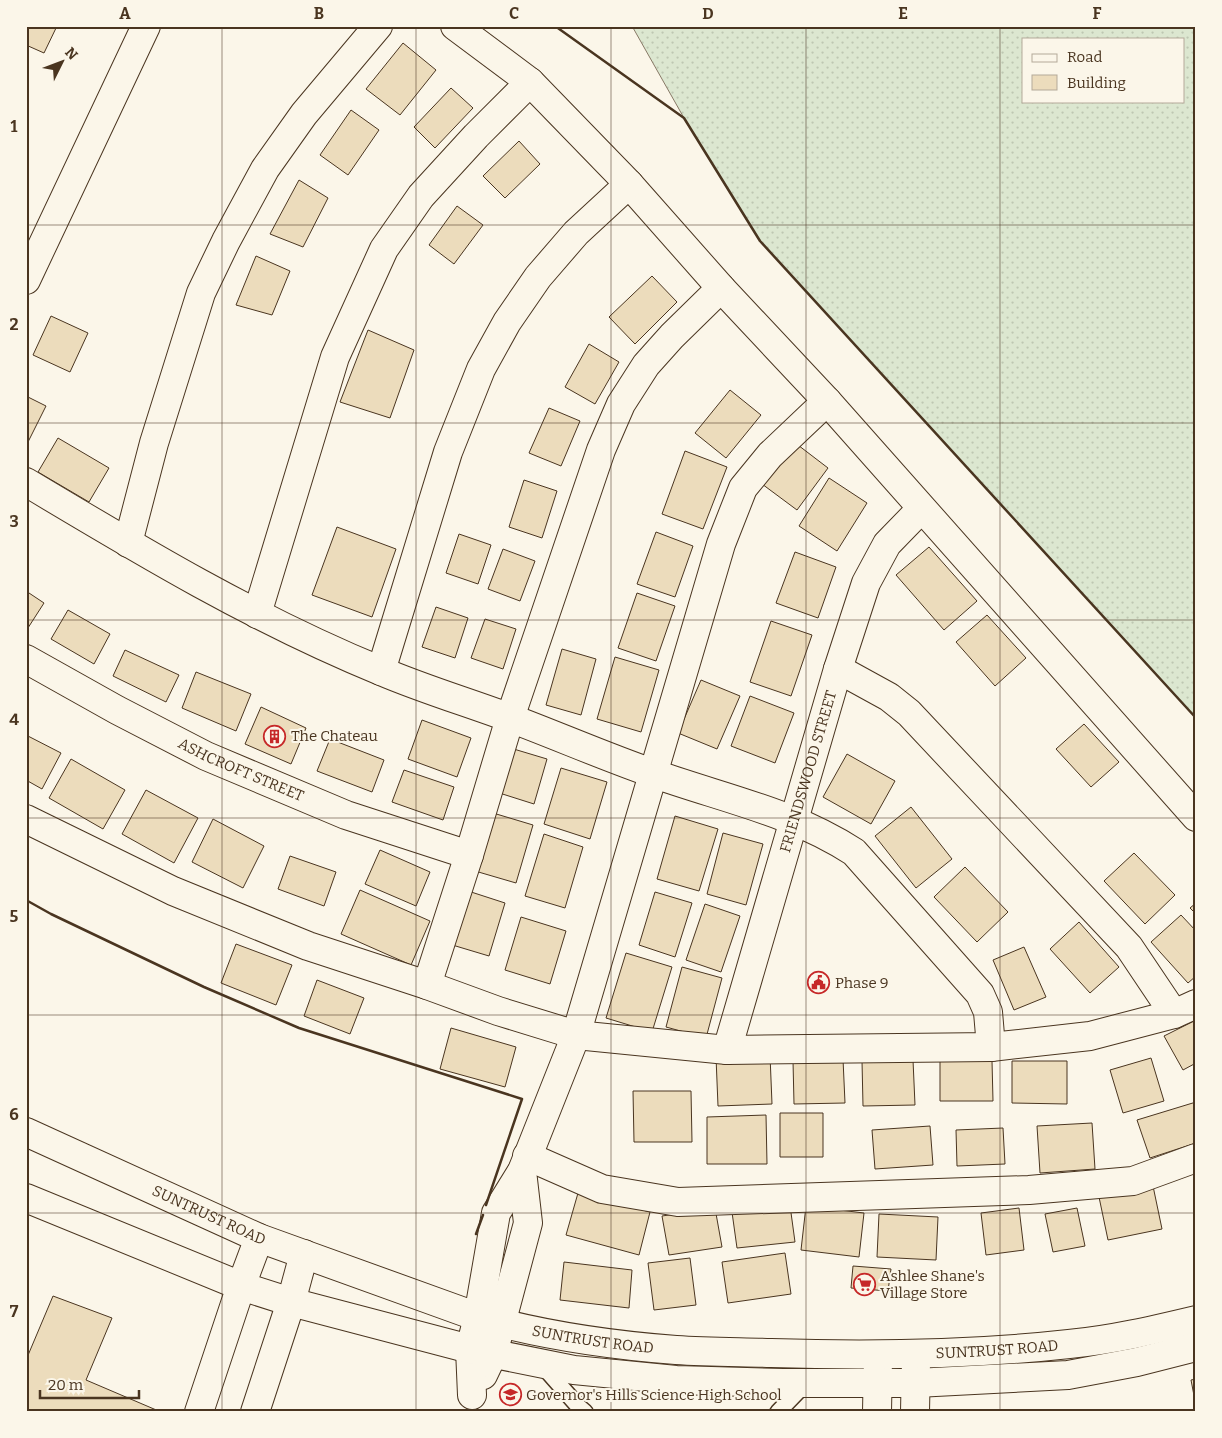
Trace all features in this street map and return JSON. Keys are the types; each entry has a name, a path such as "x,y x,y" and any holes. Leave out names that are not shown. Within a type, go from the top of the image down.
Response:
{"street":[{"path":"26,280 146,26"},
{"path":"128,543 154,443 196,311 202,293 226,241 265,169 304,114 378,26"},
{"path":"455,26 530,82 629,184 721,288 827,401 1196,817"},
{"path":"257,614 335,357 384,249 422,196 476,136 530,82"},
{"path":"381,671 448,452 480,369 507,322 538,277 576,233 629,184"},
{"path":"427,985 469,855 510,718 601,450 620,404 646,365 672,336 721,288"},
{"path":"470,1403 489,1320 528,1222 524,1164 576,1035 721,544 743,488 770,454 827,401"},
{"path":"26,482 128,543 257,614 381,671 510,718 654,774 795,820 835,839 854,852 980,994 988,1012 990,1047"},
{"name":"FRIENDSWOOD STREET","path":"727,1050 838,669 866,582 887,544 921,509"},
{"name":"ASHCROFT STREET","path":"26,659 117,710 206,756 346,815 469,855"},
{"path":"26,819 172,891 308,946 427,985 498,1011 576,1035 727,1050 990,1047 1090,1036 1185,1009 909,712 889,697 838,669"},
{"name":"SUNTRUST ROAD","path":"26,1132 259,1238 489,1320 580,1339 676,1350 878,1355 916,1354 1070,1344 1136,1333 1196,1320"},
{"path":"524,1164 602,1189 678,1202 1029,1190 1081,1186 1133,1181 1196,1158"},
{"name":"SUNTRUST ROAD","path":"26,1198 241,1286 291,1302 481,1352 574,1370 676,1380 916,1384 1068,1375 1137,1362 1196,1347"},
{"path":"199,1412 259,1238"},
{"path":"255,1412 291,1302 304,1254"},
{"path":"915,1412 916,1354"},
{"path":"878,1355 878,1412"}],"lane":[{"path":"541,1364 585,1412"},
{"path":"778,1412 806,1383"}],"green space":[{"path":"632,26 1196,26 1196,718 760,241 684,118"}],"building":[{"path":"26,26 57,26 44,53 26,45"},
{"path":"403,43 436,70 400,115 366,89"},
{"path":"451,88 473,108 435,148 414,127"},
{"path":"351,110 379,130 348,175 320,155"},
{"path":"519,141 540,164 505,198 483,176"},
{"path":"299,180 328,198 303,247 270,234"},
{"path":"457,206 483,225 454,264 429,245"},
{"path":"256,256 290,271 272,315 236,305"},
{"path":"652,276 677,302 635,344 609,317"},
{"path":"51,316 88,333 70,372 33,355"},
{"path":"368,330 414,350 390,418 340,402"},
{"path":"589,344 619,362 595,404 565,387"},
{"path":"730,390 761,415 726,458 695,433"},
{"path":"26,396 46,406 26,446"},
{"path":"549,408 580,421 561,466 529,453"},
{"path":"58,438 109,468 89,502 38,472"},
{"path":"794,442 828,468 797,510 762,484"},
{"path":"685,451 727,467 703,529 662,514"},
{"path":"829,478 867,503 837,551 799,526"},
{"path":"524,480 557,491 542,538 509,527"},
{"path":"337,527 396,549 372,617 312,595"},
{"path":"656,532 693,546 675,597 637,584"},
{"path":"459,534 491,545 478,584 446,573"},
{"path":"929,547 977,601 944,630 896,575"},
{"path":"503,549 535,561 520,601 488,589"},
{"path":"795,552 836,567 818,618 776,603"},
{"path":"26,591 44,603 26,631"},
{"path":"637,593 675,606 656,661 618,648"},
{"path":"436,607 468,618 455,658 422,647"},
{"path":"68,610 110,634 94,664 51,639"},
{"path":"987,615 1026,658 995,686 956,642"},
{"path":"485,619 516,629 503,669 471,658"},
{"path":"771,621 812,635 791,696 750,682"},
{"path":"562,649 596,659 581,715 546,705"},
{"path":"125,650 179,675 166,702 113,676"},
{"path":"615,657 659,670 641,732 597,719"},
{"path":"196,672 251,694 236,731 182,708"},
{"path":"701,680 740,696 717,749 678,733"},
{"path":"750,696 794,713 775,763 731,746"},
{"name":"The Chateau","path":"261,707 306,728 291,764 245,744"},
{"path":"422,720 471,738 457,777 408,759"},
{"path":"1084,724 1119,762 1091,787 1056,749"},
{"path":"26,735 61,753 42,789 26,780"},
{"path":"330,739 384,760 372,792 317,771"},
{"path":"507,747 547,759 534,804 493,791"},
{"path":"847,754 895,781 871,824 823,797"},
{"path":"71,759 125,790 103,829 49,798"},
{"path":"561,768 607,782 590,839 544,824"},
{"path":"404,770 454,787 443,820 392,802"},
{"path":"146,790 198,818 174,863 122,834"},
{"path":"911,807 952,859 916,888 875,836"},
{"path":"493,813 533,825 516,883 475,871"},
{"path":"675,816 718,829 699,891 657,879"},
{"path":"213,819 264,846 243,888 192,862"},
{"path":"723,833 763,844 746,905 707,894"},
{"path":"544,834 583,847 565,908 525,896"},
{"path":"380,850 430,872 416,906 365,884"},
{"path":"1134,853 1175,895 1145,924 1104,881"},
{"path":"290,856 336,872 324,906 278,889"},
{"path":"965,867 1008,912 977,942 934,897"},
{"path":"360,890 430,921 411,965 341,934"},
{"path":"465,890 505,903 489,956 449,944"},
{"path":"655,892 692,903 675,957 639,945"},
{"path":"1196,903 1196,914 1190,908"},
{"path":"705,904 740,916 721,972 686,960"},
{"path":"1181,915 1196,931 1196,976 1188,983 1151,942"},
{"path":"521,917 566,931 550,984 505,970"},
{"path":"1079,922 1119,967 1090,993 1050,949"},
{"path":"236,944 292,965 276,1005 221,983"},
{"path":"1024,947 1046,997 1014,1010 993,960"},
{"path":"626,953 672,967 652,1032 606,1018"},
{"path":"682,967 722,978 706,1038 666,1027"},
{"path":"317,980 364,998 350,1034 304,1016"},
{"path":"1196,1020 1196,1063 1183,1070 1164,1036"},
{"path":"451,1028 516,1047 505,1087 440,1069"},
{"path":"770,1055 772,1104 718,1106 716,1057"},
{"path":"1151,1058 1164,1101 1123,1113 1110,1070"},
{"path":"843,1059 845,1103 794,1104 793,1061"},
{"path":"913,1060 915,1105 863,1106 862,1061"},
{"path":"940,1061 992,1061 993,1101 940,1101"},
{"path":"1012,1061 1067,1061 1067,1104 1012,1103"},
{"path":"633,1091 691,1091 692,1142 634,1142"},
{"path":"1196,1102 1196,1143 1150,1158 1137,1120"},
{"path":"780,1113 823,1113 823,1157 780,1157"},
{"path":"766,1115 767,1164 707,1164 707,1117"},
{"path":"1092,1123 1095,1169 1040,1173 1037,1126"},
{"path":"930,1126 933,1165 875,1169 872,1130"},
{"path":"1003,1128 1005,1164 957,1166 956,1130"},
{"path":"1153,1186 1162,1229 1108,1240 1099,1197"},
{"path":"578,1193 650,1212 639,1255 566,1235"},
{"path":"789,1198 795,1242 737,1248 731,1205"},
{"path":"806,1206 864,1213 859,1257 801,1250"},
{"path":"715,1208 722,1247 669,1255 662,1216"},
{"path":"1019,1208 1024,1250 986,1255 981,1213"},
{"path":"1077,1208 1085,1246 1053,1252 1045,1214"},
{"path":"879,1214 938,1217 936,1260 877,1257"},
{"path":"785,1253 791,1294 728,1303 722,1262"},
{"path":"690,1258 696,1305 654,1310 648,1263"},
{"path":"564,1262 632,1270 629,1308 560,1300"},
{"path":"853,1266 891,1269 888,1291 851,1288"},
{"path":"53,1296 112,1318 86,1380 161,1412 26,1412 26,1360"},
{"path":"1196,1379 1196,1406 1191,1380"}],"wall":[{"path":"555,26 684,118 760,241 1196,718"},
{"path":"26,900 51,914 204,987 299,1028 522,1099 486,1205"},
{"path":"476,1234 483,1215"}],"place":[{"name":"The Chateau","path":"275,736"},
{"name":"Phase 9","path":"819,983"},
{"name":"Ashlee Shane's Village Store","path":"864,1285"},
{"name":"Governor's Hills Science High School","path":"510,1395"}]}
